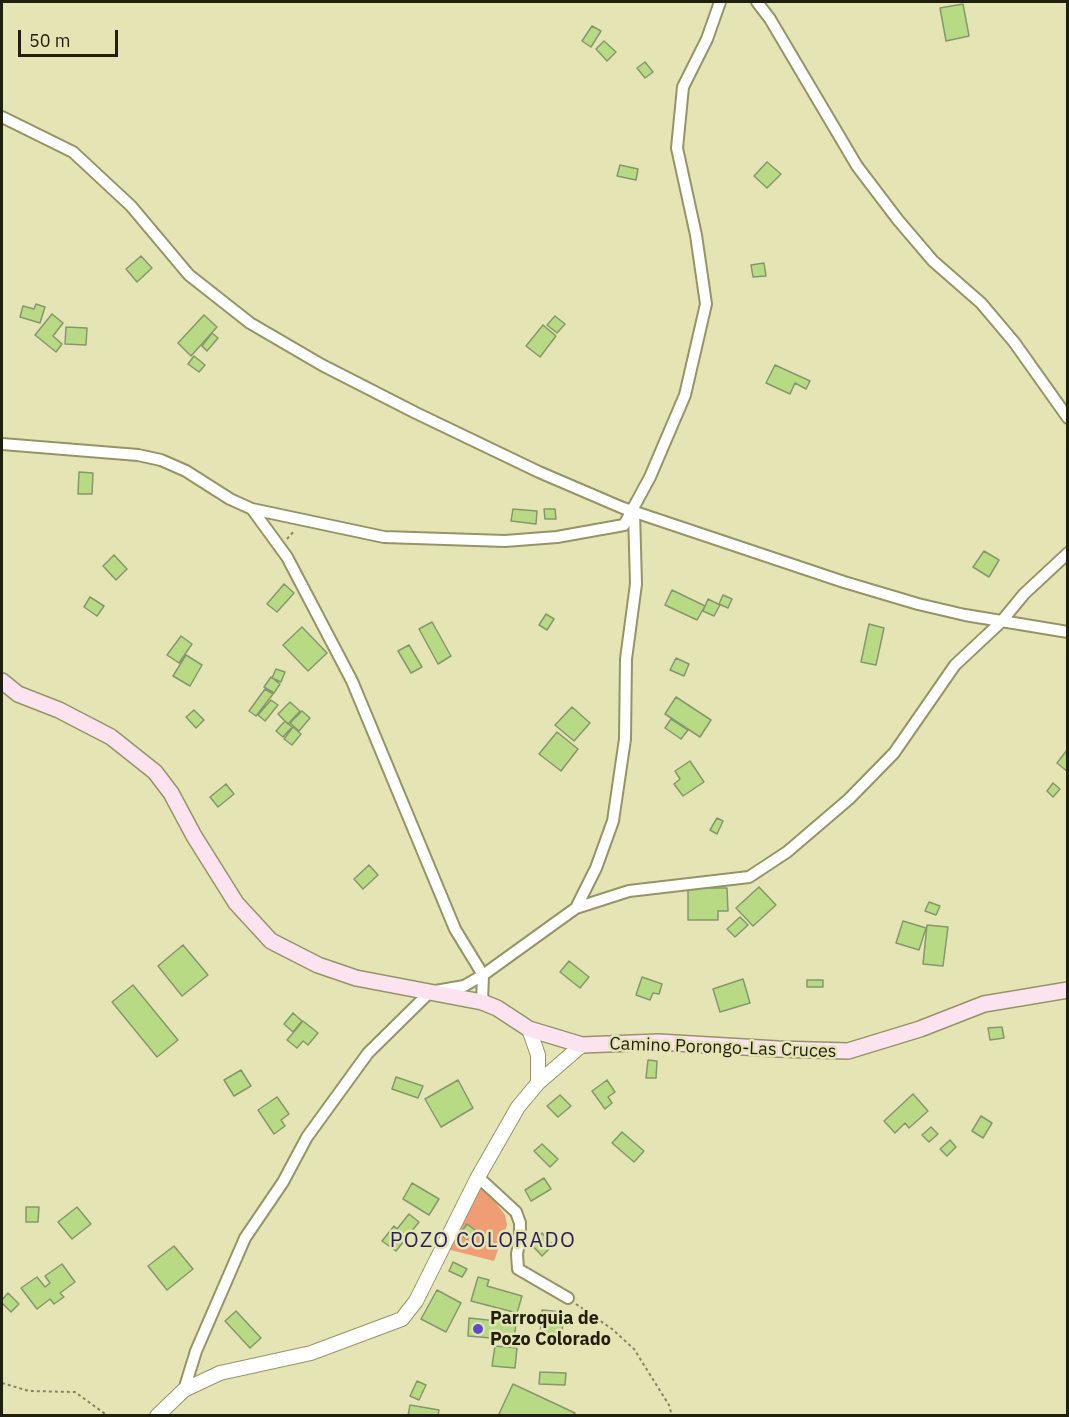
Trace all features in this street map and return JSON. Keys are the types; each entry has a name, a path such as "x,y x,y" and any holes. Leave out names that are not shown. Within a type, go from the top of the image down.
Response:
{"main road":[{"name":"Camino Porongo-Las Cruces","path":"2,681 18,694 59,710 111,737 155,772 171,793 194,836 236,903 271,942 318,965 356,978 482,1002 497,1008 529,1029 582,1045 658,1042 848,1051 920,1029 984,1004 1068,990"}],"street":[{"path":"2,444 138,455 161,460 186,471 230,499 252,509 384,537 505,541 557,537 624,525 650,477 685,395 706,304 696,235 677,148 683,87 707,39 720,2"},
{"path":"756,2 770,19 864,175 933,261 988,311 1014,342 1068,418"},
{"path":"2,117 73,152 131,206 189,275 250,323 322,365 416,413 539,471 634,510 844,582 918,604 1001,622 1068,632"},
{"path":"252,509 282,549 352,681 455,930 483,975 482,1002"},
{"path":"576,908 596,868 613,821 625,739 626,659 636,584 634,510"},
{"path":"184,1390 196,1351 244,1238 283,1182 308,1137 368,1053 430,992 464,986 483,975 576,908 629,891 749,877 787,852 849,798 894,753 955,665 1001,622 1024,594 1068,553"},
{"path":"529,1029 538,1055 538,1083"},
{"path":"157,1416 184,1390 220,1373 310,1353 402,1319 416,1301 478,1177 518,1107 538,1083 582,1045"},
{"path":"478,1177 516,1212 520,1223 518,1269 568,1298"}],"path":[{"path":"282,549 287,537 308,521"},
{"path":"568,1298 612,1329 633,1349 669,1405 672,1416"},
{"path":"2,1383 28,1391 75,1392 108,1416"}],"shaded area":[{"path":"481,1188 505,1215 507,1225 494,1261 447,1249 475,1192"}],"building":[{"path":"963,4 969,36 946,41 940,8"},
{"path":"592,26 601,31 591,47 582,41"},
{"path":"604,41 616,52 607,61 596,49"},
{"path":"645,62 653,72 645,78 637,68"},
{"path":"767,162 781,174 767,188 754,176"},
{"path":"620,165 638,169 636,180 617,176"},
{"path":"141,256 152,268 137,282 126,269"},
{"path":"764,263 766,276 753,277 751,265"},
{"path":"36,304 45,307 40,323 20,317 23,306 34,309"},
{"path":"52,314 63,323 53,336 62,344 56,352 35,335"},
{"path":"204,315 217,327 191,356 178,343"},
{"path":"555,316 565,324 557,333 547,325"},
{"path":"543,325 556,336 540,357 526,346"},
{"path":"66,327 87,328 86,345 65,344"},
{"path":"212,333 218,338 207,351 202,346"},
{"path":"194,356 205,365 199,372 188,364"},
{"path":"775,365 810,381 806,389 795,383 790,394 766,383"},
{"path":"79,472 93,473 92,494 78,494"},
{"path":"513,509 537,511 536,524 511,521"},
{"path":"544,509 555,509 556,519 545,519"},
{"path":"984,551 999,560 989,577 973,567"},
{"path":"114,555 127,569 116,580 103,566"},
{"path":"284,584 294,593 277,612 267,604"},
{"path":"672,590 705,606 697,620 665,605"},
{"path":"723,595 732,599 728,608 719,604"},
{"path":"90,597 104,606 97,616 84,607"},
{"path":"708,599 720,605 714,616 703,611"},
{"path":"546,614 554,619 547,630 539,625"},
{"path":"432,622 451,656 438,664 419,629"},
{"path":"869,624 884,628 876,665 861,662"},
{"path":"302,627 327,653 308,671 283,645"},
{"path":"181,636 192,644 179,663 167,655"},
{"path":"409,645 422,667 411,673 398,651"},
{"path":"186,655 202,665 190,686 173,676"},
{"path":"676,658 689,664 684,676 670,670"},
{"path":"276,669 285,672 281,682 272,678"},
{"path":"271,677 280,684 274,693 264,687"},
{"path":"265,689 273,694 256,716 249,711"},
{"path":"676,697 711,720 700,737 665,714"},
{"path":"271,700 278,705 265,721 258,715"},
{"path":"290,702 300,711 288,724 278,714"},
{"path":"572,707 590,723 574,741 555,725"},
{"path":"194,710 204,720 196,728 186,717"},
{"path":"302,711 310,718 299,731 290,723"},
{"path":"671,719 688,730 681,739 665,728"},
{"path":"285,721 292,727 283,737 276,731"},
{"path":"293,727 301,734 292,745 284,739"},
{"path":"557,732 578,749 561,771 539,754"},
{"path":"1068,750 1068,772 1057,763"},
{"path":"690,761 704,782 683,796 674,784 680,779 675,771"},
{"path":"1053,783 1060,789 1053,797 1047,791"},
{"path":"226,784 234,794 218,807 210,797"},
{"path":"717,818 723,821 717,834 710,830"},
{"path":"369,865 378,875 363,889 354,879"},
{"path":"759,887 776,905 753,926 736,908"},
{"path":"688,888 727,888 728,911 718,911 718,920 688,920"},
{"path":"929,902 940,906 936,915 925,911"},
{"path":"740,917 748,925 735,937 727,929"},
{"path":"903,921 926,928 919,950 896,943"},
{"path":"927,925 948,927 943,966 923,964"},
{"path":"183,945 208,975 182,996 158,966"},
{"path":"569,961 589,977 580,988 560,972"},
{"path":"642,977 662,984 659,994 653,993 650,1000 636,995"},
{"path":"743,979 750,1003 720,1012 713,989"},
{"path":"807,980 823,980 823,987 807,987"},
{"path":"133,985 178,1040 157,1057 112,1002"},
{"path":"293,1013 302,1021 293,1032 284,1024"},
{"path":"303,1021 318,1033 308,1045 303,1041 297,1048 287,1040"},
{"path":"1002,1027 1004,1038 990,1040 988,1028"},
{"path":"648,1060 657,1061 656,1078 646,1078"},
{"path":"241,1070 251,1086 234,1096 224,1080"},
{"path":"396,1077 423,1086 418,1098 392,1089"},
{"path":"458,1080 473,1108 441,1127 425,1099"},
{"path":"607,1080 615,1092 608,1097 612,1103 605,1109 592,1091"},
{"path":"913,1094 928,1111 909,1128 905,1123 895,1133 884,1121"},
{"path":"560,1095 571,1106 558,1117 547,1106"},
{"path":"277,1097 289,1114 281,1120 285,1126 274,1134 258,1110"},
{"path":"981,1116 992,1123 983,1138 972,1131"},
{"path":"931,1127 938,1134 929,1142 922,1135"},
{"path":"622,1132 644,1151 634,1162 612,1143"},
{"path":"950,1140 956,1147 947,1156 940,1149"},
{"path":"542,1144 558,1159 550,1167 534,1151"},
{"path":"544,1178 551,1189 531,1201 525,1190"},
{"path":"412,1183 439,1199 429,1215 403,1199"},
{"path":"26,1207 39,1207 38,1222 26,1222"},
{"path":"77,1207 91,1224 72,1239 58,1222"},
{"path":"409,1214 419,1222 396,1251 382,1241 394,1226 397,1229"},
{"path":"467,1224 475,1230 467,1239 460,1234"},
{"path":"542,1233 553,1245 542,1256 531,1244"},
{"path":"174,1246 193,1269 167,1290 148,1266"},
{"path":"453,1262 467,1269 462,1277 449,1271"},
{"path":"62,1264 75,1282 60,1293 64,1297 54,1304 50,1299 37,1309 21,1288 37,1277 45,1287 50,1283 45,1276"},
{"path":"478,1277 489,1280 487,1286 522,1296 517,1313 471,1301"},
{"path":"437,1290 461,1303 446,1332 421,1319"},
{"path":"8,1293 19,1304 11,1312 2,1303"},
{"path":"542,1310 563,1312 562,1336 540,1335"},
{"path":"236,1311 261,1338 250,1348 225,1321"},
{"path":"469,1318 516,1323 514,1340 468,1336"},
{"path":"495,1346 517,1348 515,1368 492,1366"},
{"path":"540,1372 566,1373 565,1385 539,1384"},
{"path":"417,1381 426,1385 419,1400 410,1396"},
{"path":"513,1384 575,1413 573,1416 498,1416"},
{"path":"410,1405 439,1410 438,1416 408,1416"}],"place":[{"name":"Parroquia de Pozo Colorado","path":"478,1329"}],"district":[{"name":"POZO COLORADO","path":"483,1241"}]}
